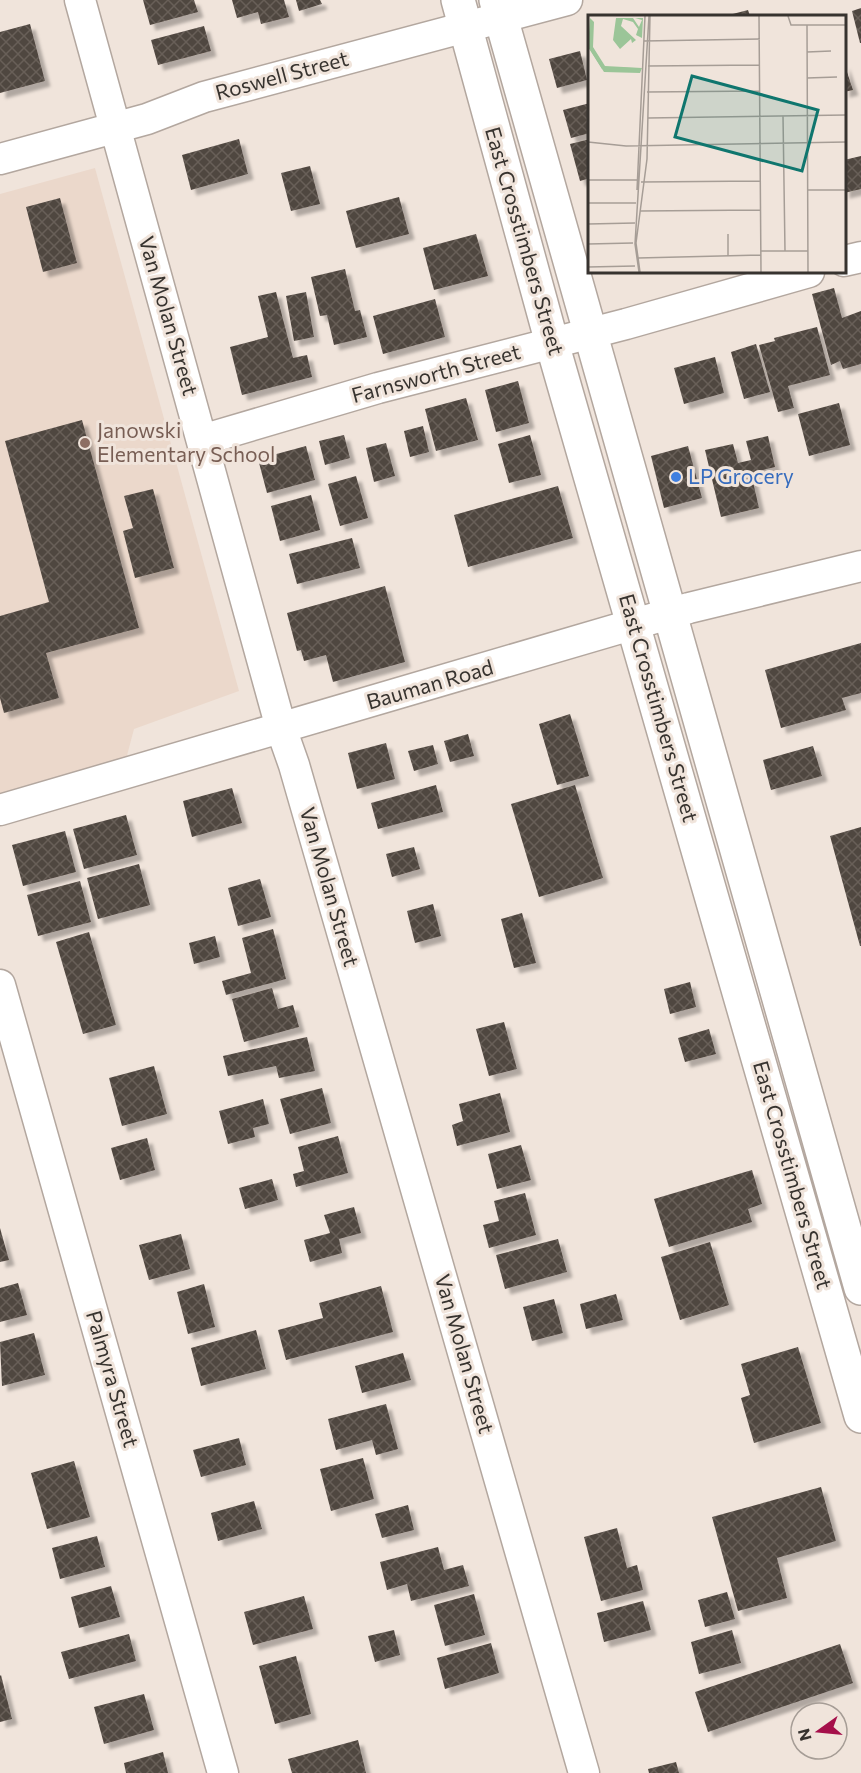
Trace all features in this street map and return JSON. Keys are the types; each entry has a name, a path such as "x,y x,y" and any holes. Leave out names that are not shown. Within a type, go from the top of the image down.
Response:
{"main road":[{"name":"East Crosstimbers Street","path":"498,8 861,1288"},
{"name":"East Crosstimbers Street","path":"461,13 552,343 861,1416"},
{"path":"723,934 758,924"},
{"path":"805,1218 838,1211"}],"street":[{"name":"Van Molan Street","path":"80,0 281,728 294,765 584,1773"},
{"name":"Roswell Street","path":"0,159 147,119 204,97 461,13 567,0"},
{"path":"846,261 861,257"},
{"name":"Farnsworth Street","path":"202,440 378,388 591,333 805,273"},
{"name":"Bauman Road","path":"0,810 670,614 861,566"},
{"name":"Palmyra Street","path":"0,985 223,1773"}],"shaded area":[{"name":"Janowski Elementary School","path":"95,168 239,691 134,729 125,763 0,799 0,194"}],"building":[{"path":"143,0 194,0 198,12 150,25"},
{"path":"232,0 284,0 289,17 261,24 258,12 237,18"},
{"path":"296,0 320,0 322,4 299,11"},
{"path":"861,8 861,43 860,43 852,11"},
{"path":"748,10 750,15 729,15"},
{"path":"30,24 45,81 0,93 0,32"},
{"path":"204,26 211,51 158,65 151,40"},
{"path":"580,51 587,80 557,88 549,59"},
{"path":"846,69 853,90 846,92"},
{"path":"588,104 588,134 571,138 563,110"},
{"path":"239,139 248,174 191,190 182,155"},
{"path":"588,140 588,179 580,181 570,144"},
{"path":"861,156 861,189 846,193 846,160"},
{"path":"310,166 320,204 291,211 281,173"},
{"path":"399,197 409,234 356,248 346,211"},
{"path":"60,198 77,263 43,272 26,207"},
{"path":"476,234 488,276 434,290 423,248"},
{"path":"345,269 355,311 360,310 367,337 334,345 327,315 320,316 311,277"},
{"path":"834,288 842,318 861,311 861,364 843,369 840,361 831,365 812,294"},
{"path":"276,292 293,358 307,355 312,377 242,395 230,347 268,337 258,296"},
{"path":"306,292 314,337 294,341 286,296"},
{"path":"435,299 445,337 383,354 373,316"},
{"path":"817,327 830,375 788,386 794,408 778,412 759,345 775,341 774,338"},
{"path":"756,344 770,392 744,399 731,352"},
{"path":"715,357 724,393 684,404 674,368"},
{"path":"518,381 529,423 496,432 485,390"},
{"path":"466,398 478,440 436,451 425,409"},
{"path":"839,403 850,445 809,456 798,414"},
{"path":"82,420 139,628 46,653 59,698 4,713 0,698 0,616 49,602 5,441"},
{"path":"423,426 429,452 410,457 404,431"},
{"path":"344,435 350,458 325,465 319,441"},
{"path":"530,435 541,475 509,483 498,444"},
{"path":"768,436 775,467 751,473 759,508 721,517 705,450 733,444 738,463 751,460 746,441"},
{"path":"386,443 395,476 374,482 366,448"},
{"path":"306,446 315,480 267,493 258,459"},
{"name":"LP Grocery","path":"688,446 702,498 664,508 651,456"},
{"path":"356,476 368,518 340,526 328,484"},
{"path":"558,486 573,538 468,567 454,515"},
{"path":"153,489 174,568 135,578 123,531 133,528 124,496"},
{"path":"311,495 320,530 280,541 271,506"},
{"path":"352,538 360,568 297,584 289,554"},
{"path":"385,586 405,662 333,682 326,655 304,661 301,650 297,651 287,613"},
{"path":"861,643 861,693 842,698 846,710 781,728 765,670"},
{"path":"570,714 589,776 557,785 539,724"},
{"path":"468,734 474,756 450,762 444,741"},
{"path":"386,743 395,779 357,789 348,753"},
{"path":"433,745 438,764 414,771 408,751"},
{"path":"813,746 822,776 771,790 763,760"},
{"path":"436,785 443,812 378,829 371,803"},
{"path":"575,785 603,878 539,897 511,804"},
{"path":"232,788 242,823 192,837 183,801"},
{"path":"126,815 137,855 84,869 73,829"},
{"path":"861,827 861,946 860,946 830,836"},
{"path":"65,831 76,872 23,886 12,845"},
{"path":"414,847 420,869 392,877 386,854"},
{"path":"139,864 150,905 98,919 87,878"},
{"path":"260,879 271,917 238,926 228,888"},
{"path":"80,881 91,922 38,936 27,895"},
{"path":"433,904 441,936 415,943 407,911"},
{"path":"522,913 536,963 514,968 501,919"},
{"path":"273,929 286,979 226,995 222,981 251,973 242,938"},
{"path":"89,932 116,1025 83,1034 56,942"},
{"path":"215,936 220,957 194,964 189,943"},
{"path":"690,982 696,1007 670,1014 664,989"},
{"path":"272,988 278,1009 293,1005 299,1027 244,1042 232,999"},
{"path":"504,1022 517,1069 489,1076 476,1029"},
{"path":"709,1029 716,1054 685,1062 678,1038"},
{"path":"307,1037 315,1071 279,1078 276,1066 228,1076 223,1056"},
{"path":"154,1066 167,1114 122,1126 109,1078"},
{"path":"322,1088 331,1123 290,1134 280,1099"},
{"path":"500,1093 510,1132 457,1146 452,1125 463,1121 459,1104"},
{"path":"263,1099 269,1124 253,1128 255,1137 228,1144 219,1111"},
{"path":"338,1136 348,1173 296,1187 293,1174 304,1171 298,1147"},
{"path":"147,1138 155,1170 120,1180 111,1148"},
{"path":"521,1145 531,1180 497,1189 488,1154"},
{"path":"752,1170 762,1204 748,1209 752,1222 669,1247 654,1199"},
{"path":"272,1179 278,1200 245,1209 239,1188"},
{"path":"525,1193 536,1235 489,1248 483,1225 499,1221 494,1201"},
{"path":"354,1207 361,1233 339,1239 342,1253 310,1262 304,1240 330,1233 324,1215"},
{"path":"0,1228 9,1260 0,1262"},
{"path":"181,1234 190,1269 149,1280 139,1245"},
{"path":"558,1239 567,1272 505,1289 496,1255"},
{"path":"710,1242 729,1305 680,1320 661,1257"},
{"path":"18,1283 27,1315 0,1322 0,1288"},
{"path":"204,1284 215,1327 188,1334 177,1292"},
{"path":"381,1286 393,1332 286,1360 278,1330 323,1318 319,1303"},
{"path":"616,1294 623,1320 586,1329 580,1304"},
{"path":"554,1299 563,1333 532,1341 523,1307"},
{"path":"256,1330 266,1369 201,1386 191,1348"},
{"path":"34,1333 45,1375 2,1386 0,1342"},
{"path":"798,1347 821,1423 754,1443 741,1398 750,1395 741,1364"},
{"path":"403,1353 411,1380 362,1393 355,1366"},
{"path":"386,1404 398,1449 376,1455 372,1440 336,1450 328,1419"},
{"path":"239,1438 246,1465 201,1477 193,1450"},
{"path":"363,1458 374,1499 331,1511 320,1469"},
{"path":"74,1461 90,1517 47,1529 31,1473"},
{"path":"821,1487 836,1541 777,1558 787,1598 738,1611 712,1517"},
{"path":"254,1501 262,1529 218,1541 211,1513"},
{"path":"408,1505 414,1530 382,1538 375,1514"},
{"path":"617,1528 627,1568 637,1565 643,1590 601,1601 584,1537"},
{"path":"97,1536 105,1567 60,1579 52,1548"},
{"path":"438,1547 444,1570 463,1565 469,1586 411,1601 407,1584 387,1590 380,1562"},
{"path":"111,1586 120,1617 79,1628 71,1597"},
{"path":"727,1592 735,1619 705,1627 698,1600"},
{"path":"474,1594 485,1635 445,1646 434,1605"},
{"path":"304,1596 313,1629 253,1645 244,1612"},
{"path":"643,1601 651,1630 604,1642 597,1613"},
{"path":"394,1630 400,1655 375,1662 368,1636"},
{"path":"732,1630 741,1663 699,1674 691,1642"},
{"path":"129,1634 136,1661 69,1679 61,1652"},
{"path":"491,1643 499,1673 445,1689 437,1658"},
{"path":"840,1644 853,1683 800,1701 789,1701 789,1705 708,1732 695,1692"},
{"path":"296,1656 311,1714 275,1724 259,1666"},
{"path":"0,1676 12,1719 0,1722"},
{"path":"144,1694 154,1730 104,1744 94,1707"},
{"path":"358,1740 366,1773 292,1773 288,1759"},
{"path":"163,1752 168,1773 126,1773 124,1763"},
{"path":"676,1762 679,1773 649,1773 648,1769"}],"place":[{"name":"Janowski Elementary School","path":"85,443"},
{"name":"LP Grocery","path":"676,477"}]}
